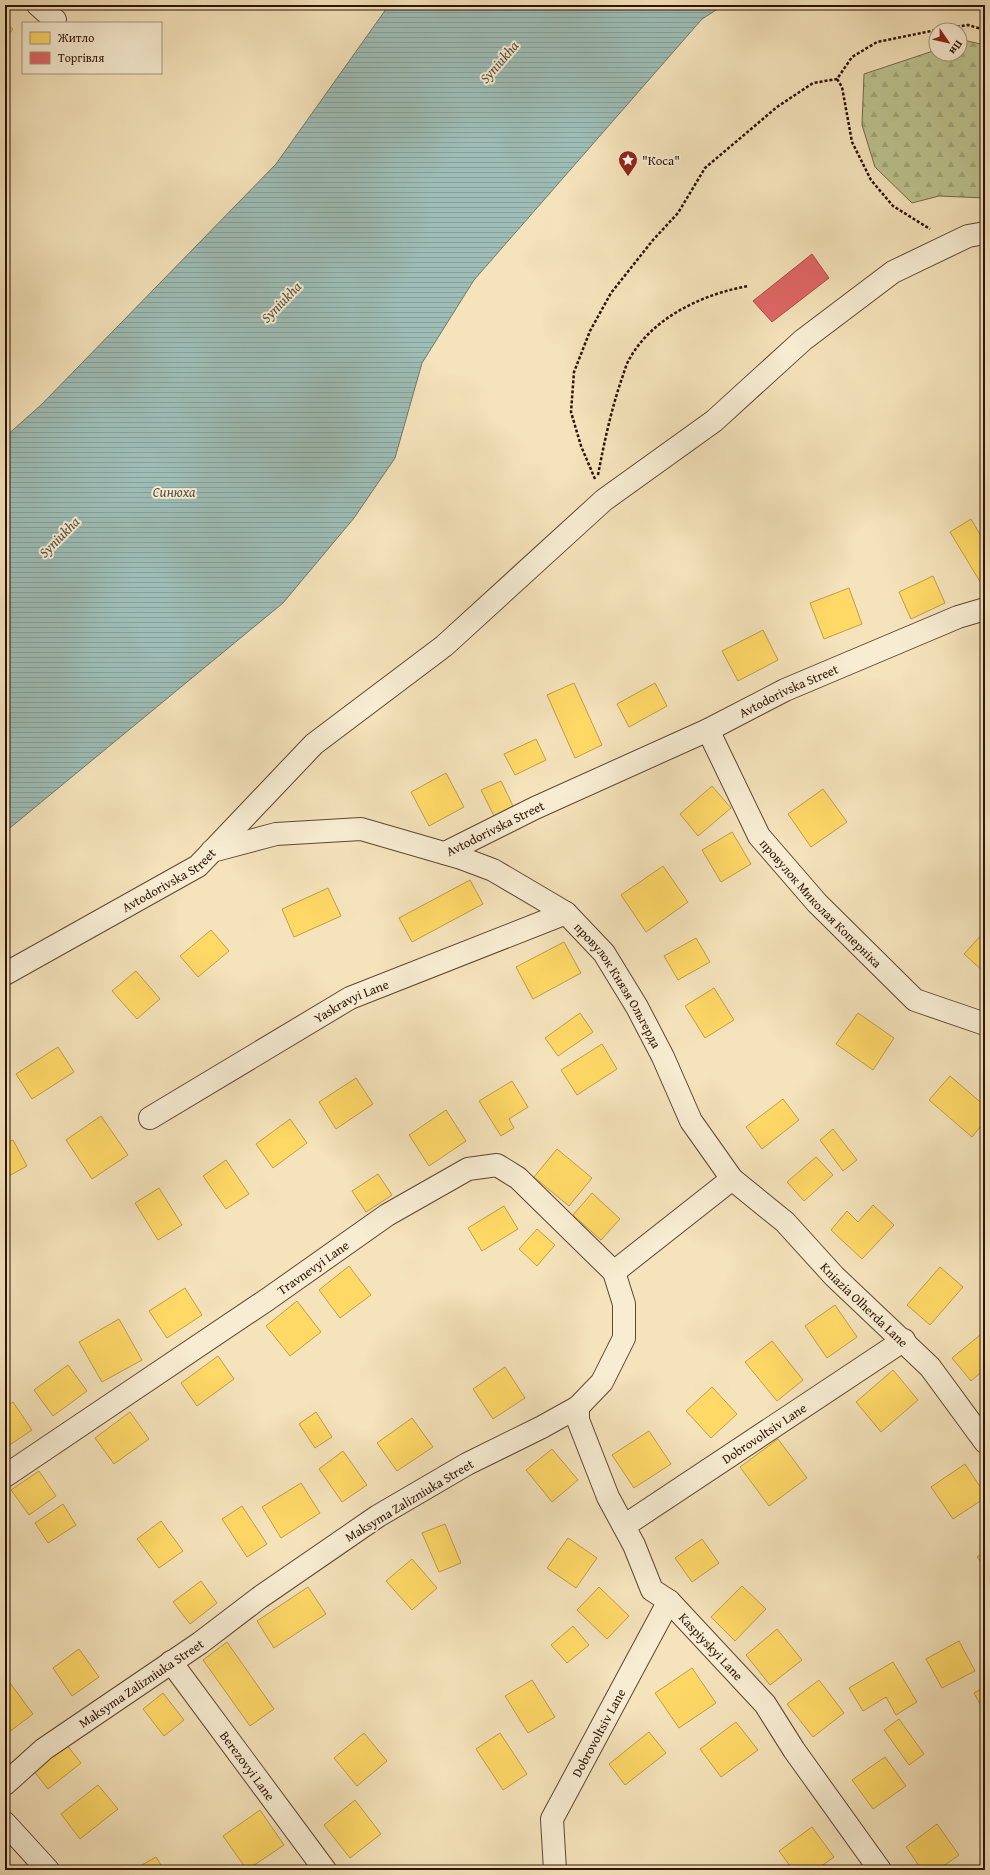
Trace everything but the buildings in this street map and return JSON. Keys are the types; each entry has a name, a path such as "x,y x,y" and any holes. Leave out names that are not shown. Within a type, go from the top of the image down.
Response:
{"street":[{"path":"38,5 55,20"},
{"path":"211,852 314,744 444,646 604,500 714,421 803,340 893,272 958,240 968,236 985,233"},
{"name":"Avtodorivska Street","path":"5,974 198,866 211,852 276,834 361,828 445,853 535,808 708,730 785,690 958,617 985,609"},
{"name":"провулок Миколая Коперніка","path":"708,730 759,836 817,903 915,1000 985,1024"},
{"name":"провулок Князя Ольгерда","path":"445,853 493,870 566,913 604,953 637,1007 663,1057 691,1121 732,1179"},
{"name":"Yaskravyi Lane","path":"150,1118 350,998 566,913"},
{"name":"Travnevyi Lane","path":"5,1476 268,1299 387,1215 468,1169 497,1165 518,1178 614,1272"},
{"path":"614,1272 732,1179"},
{"name":"Kniazia Olherda Lane","path":"732,1179 785,1222 834,1276 904,1340 930,1367 981,1427"},
{"name":"Maksyma Zalizniuka Street","path":"5,1784 44,1749 171,1662 200,1644 259,1598 378,1516 467,1464 542,1427 578,1407 602,1382 624,1338 624,1304 614,1272"},
{"name":"Dobrovoltsiv Lane","path":"624,1526 904,1340"},
{"name":"Kaspiyskyi Lane","path":"578,1407 578,1420 608,1497 634,1545 652,1590 669,1601 764,1704 794,1750 880,1870"},
{"name":"Dobrovoltsiv Lane","path":"555,1870 552,1819 669,1601"},
{"name":"Berezovyi Lane","path":"171,1662 325,1870"},
{"path":"5,1823 47,1869"}],"path":[{"path":"968,25 985,30"},
{"path":"749,286 730,289 681,308 643,340 629,358 613,405 597,484 581,446 571,412 574,372 590,331 611,293 653,240 678,212 705,168 777,107 813,83 837,79 852,57 877,42 928,32"},
{"path":"837,79 842,87 852,142 871,180 893,206 929,228 958,240"}],"green space":[{"path":"968,41 985,45 985,198 939,196 912,203 875,167 862,125 864,74 928,53 928,62 968,62"}],"water":[{"name":"Синюха","path":"389,5 724,5 702,19 474,280 422,363 395,458 354,518 283,603 5,832 5,437 41,405 276,164"}],"place":[{"name":"\"Коса\"","path":"628,177"}],"water label":[{"name":"Syniukha","path":"499,62"},
{"name":"Syniukha","path":"281,302"},
{"name":"Syniukha","path":"59,537"}]}
